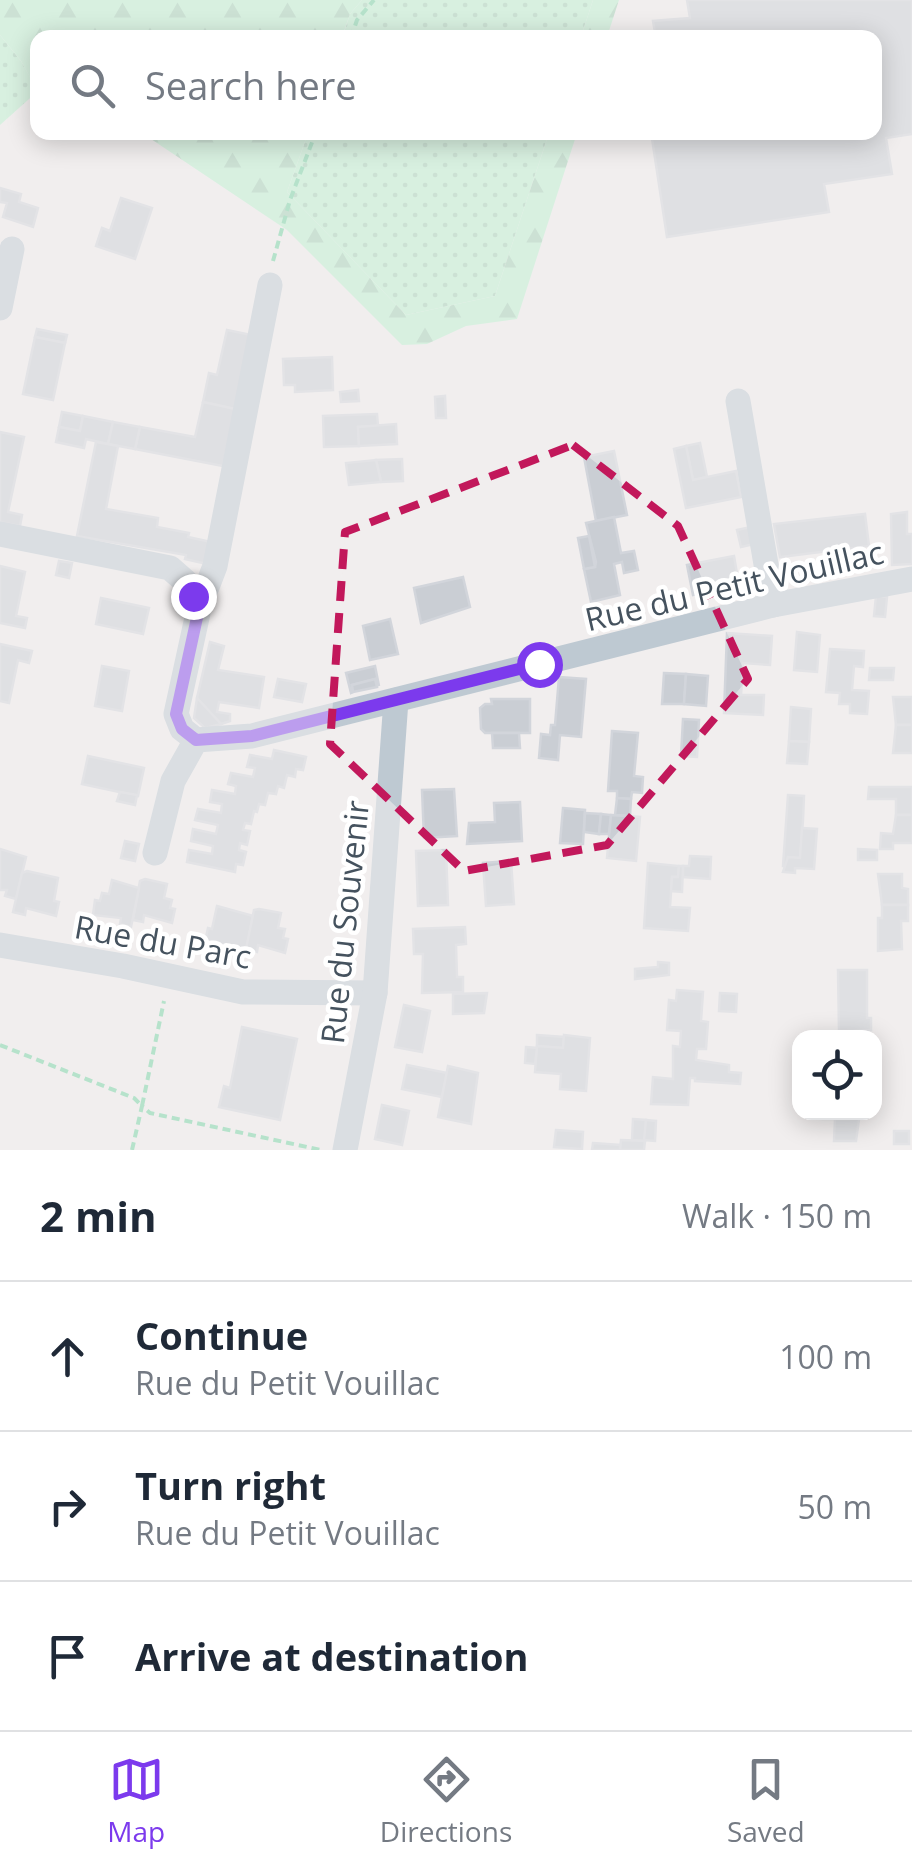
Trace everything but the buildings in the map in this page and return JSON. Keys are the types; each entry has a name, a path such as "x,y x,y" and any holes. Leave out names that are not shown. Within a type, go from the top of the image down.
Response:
{"street":[{"path":"0,308 12,249"},
{"path":"193,596 207,586 215,566 270,285"},
{"path":"738,401 773,604"},
{"path":"0,534 170,568 186,582 193,596 198,613 176,714 182,729 196,740 173,782 155,852"},
{"name":"Rue du Petit Vouillac","path":"196,740 252,736 773,604 912,579"},
{"name":"Rue du Souvenir","path":"346,1150 375,992 396,700"},
{"name":"Rue du Parc","path":"0,946 243,992 375,992"}],"path":[{"path":"354,30 374,0"},
{"path":"270,285 274,249 313,140"},
{"path":"132,1150 169,977"},
{"path":"0,1045 134,1098 150,1113 321,1150"}],"highlighted area":[{"path":"573,445 678,526 748,679 607,845 464,871 330,744 345,532"}],"green space":[{"path":"0,0 362,0 350,14 344,30 30,30 30,77 0,35"},
{"path":"362,0 593,0 583,30 345,30 350,14"},
{"path":"593,0 619,0 609,30 583,30"},
{"path":"0,35 30,77 30,98 0,125"},
{"path":"152,140 306,140 287,192 406,315 495,296 547,140 575,140 517,319 466,326 427,344 402,345 287,230"},
{"path":"306,140 547,140 495,296 406,315 287,192"}],"route":[{"path":"193,596 198,613 176,714 182,729 196,740 252,736 539,664"}]}
